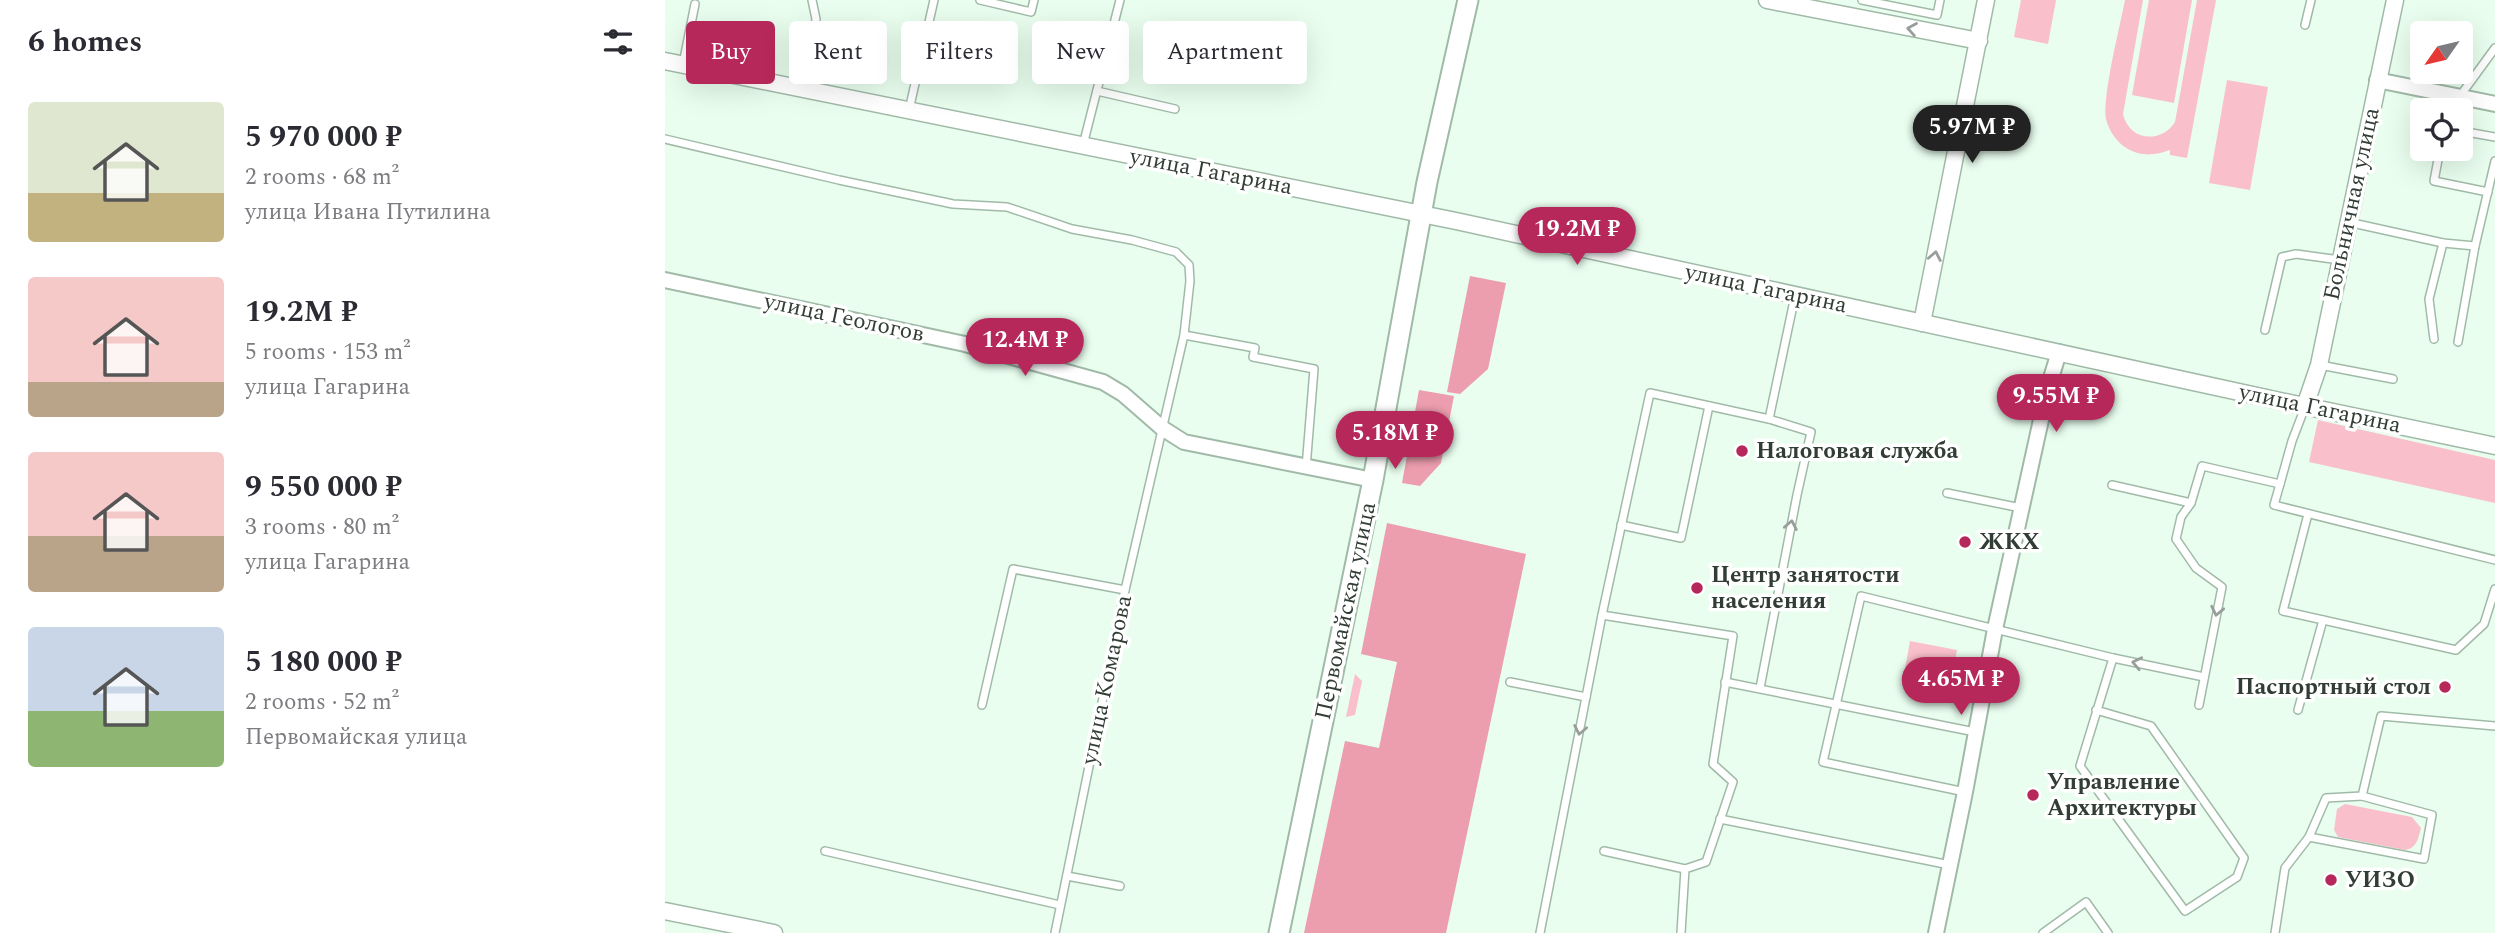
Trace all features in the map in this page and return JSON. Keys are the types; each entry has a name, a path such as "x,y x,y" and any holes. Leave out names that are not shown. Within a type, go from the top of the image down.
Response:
{"main road":[{"name":"Первомайская улица","path":"1279,933 1373,480 1441,115 1468,0"}],"street":[{"path":"1767,0 1979,41"},
{"path":"1921,323 1986,0"},
{"name":"Больничная улица","path":"2305,406 2319,365 2395,0"},
{"name":"улица Гагарина","path":"665,61 1422,214 2495,446"},
{"path":"2378,80 2495,104"},
{"name":"улица Геологов","path":"665,280 965,344 1103,382 1138,405 1162,428 1184,442 1373,480"},
{"path":"1935,933 1965,792 1995,629 2048,388 2059,352"},
{"path":"665,911 774,933"}],"lane":[{"path":"806,90 816,19 812,0"},
{"path":"908,111 934,0"},
{"path":"980,0 1031,12 1034,0"},
{"path":"1083,146 1119,0"},
{"path":"1862,0 1937,15 1940,0"},
{"path":"2305,25 2311,0"},
{"path":"683,65 695,4"},
{"path":"2460,96 2495,48"},
{"path":"1097,91 1175,109"},
{"path":"2473,133 2495,137"},
{"name":"улица Комарова","path":"665,139 953,204 1007,207 1072,229 1132,240 1176,252 1189,265 1190,281 1184,335 1125,590 1055,933"},
{"path":"2438,161 2434,181 2488,192"},
{"path":"2458,342 2475,246 2495,161"},
{"path":"2347,222 2443,243 2475,246"},
{"path":"2434,339 2429,299 2443,243"},
{"path":"2265,330 2282,257 2296,254 2340,260"},
{"path":"1769,419 1795,296"},
{"path":"1184,335 1255,348 1253,357 1314,369 1306,468"},
{"path":"2319,365 2393,379"},
{"path":"1540,933 1602,615 1650,393 1769,419 1811,432 1760,688"},
{"path":"1621,526 1681,538 1709,406"},
{"path":"2305,406 2274,505 2495,560"},
{"path":"2199,705 2222,587 2196,568 2176,538 2181,517 2191,503 2202,466 2280,484"},
{"path":"2112,485 2191,503"},
{"path":"1947,493 2022,508"},
{"path":"2308,514 2283,611 2456,650 2484,624 2495,589"},
{"path":"982,705 1013,569 1125,590"},
{"path":"1965,792 1823,762 1861,596 2113,658 2204,677"},
{"path":"1602,615 1733,636 1713,764 1733,782 1706,862 1685,869 1604,851"},
{"path":"2298,710 2323,620"},
{"path":"2096,710 2151,726 2244,858 2237,877 2185,911 2080,766 2096,710 2113,658"},
{"path":"1510,682 1586,697"},
{"path":"1725,682 1976,732"},
{"path":"2362,796 2381,716 2495,726"},
{"path":"2275,933 2284,869 2309,837 2326,798 2362,796 2432,815 2424,859 2309,837"},
{"path":"1720,819 1950,865"},
{"path":"825,851 1060,905"},
{"path":"1681,933 1685,869"},
{"path":"1067,876 1120,886"},
{"path":"2043,933 2085,902 2108,933"}],"shaded area":[{"path":"2021,0 2056,0 2048,44 2014,37"},
{"path":"2125,0 2143,0 2123,114 2132,130 2138,134 2154,136 2162,134 2175,122 2197,0 2216,0 2187,158 2170,155 2170,150 2149,154 2133,152 2117,140 2107,123 2107,95"},
{"path":"2149,0 2192,0 2174,103 2132,95"},
{"path":"2227,80 2268,87 2250,190 2209,183"},
{"path":"1470,276 1506,283 1488,369 1460,394 1447,392"},
{"path":"1419,390 1454,396 1441,463 1420,486 1402,483"},
{"path":"2318,420 2495,460 2495,503 2309,462"},
{"path":"1387,523 1526,554 1446,933 1304,933 1345,741 1379,748 1397,662 1361,654"},
{"path":"1910,641 1957,650 1948,695 1902,686"},
{"path":"1355,674 1362,681 1355,715 1346,717"},
{"path":"2345,804 2412,817 2421,828 2416,842 2405,850 2338,837 2334,830 2337,809"}],"place":[{"name":"Налоговая служба","path":"1742,451"},
{"name":"ЖКХ","path":"1965,542"},
{"name":"Центр занятости населения","path":"1697,588"},
{"name":"Паспортный стол","path":"2445,687"},
{"name":"Управление Архитектуры","path":"2033,795"},
{"name":"УИЗО","path":"2331,880"}]}
